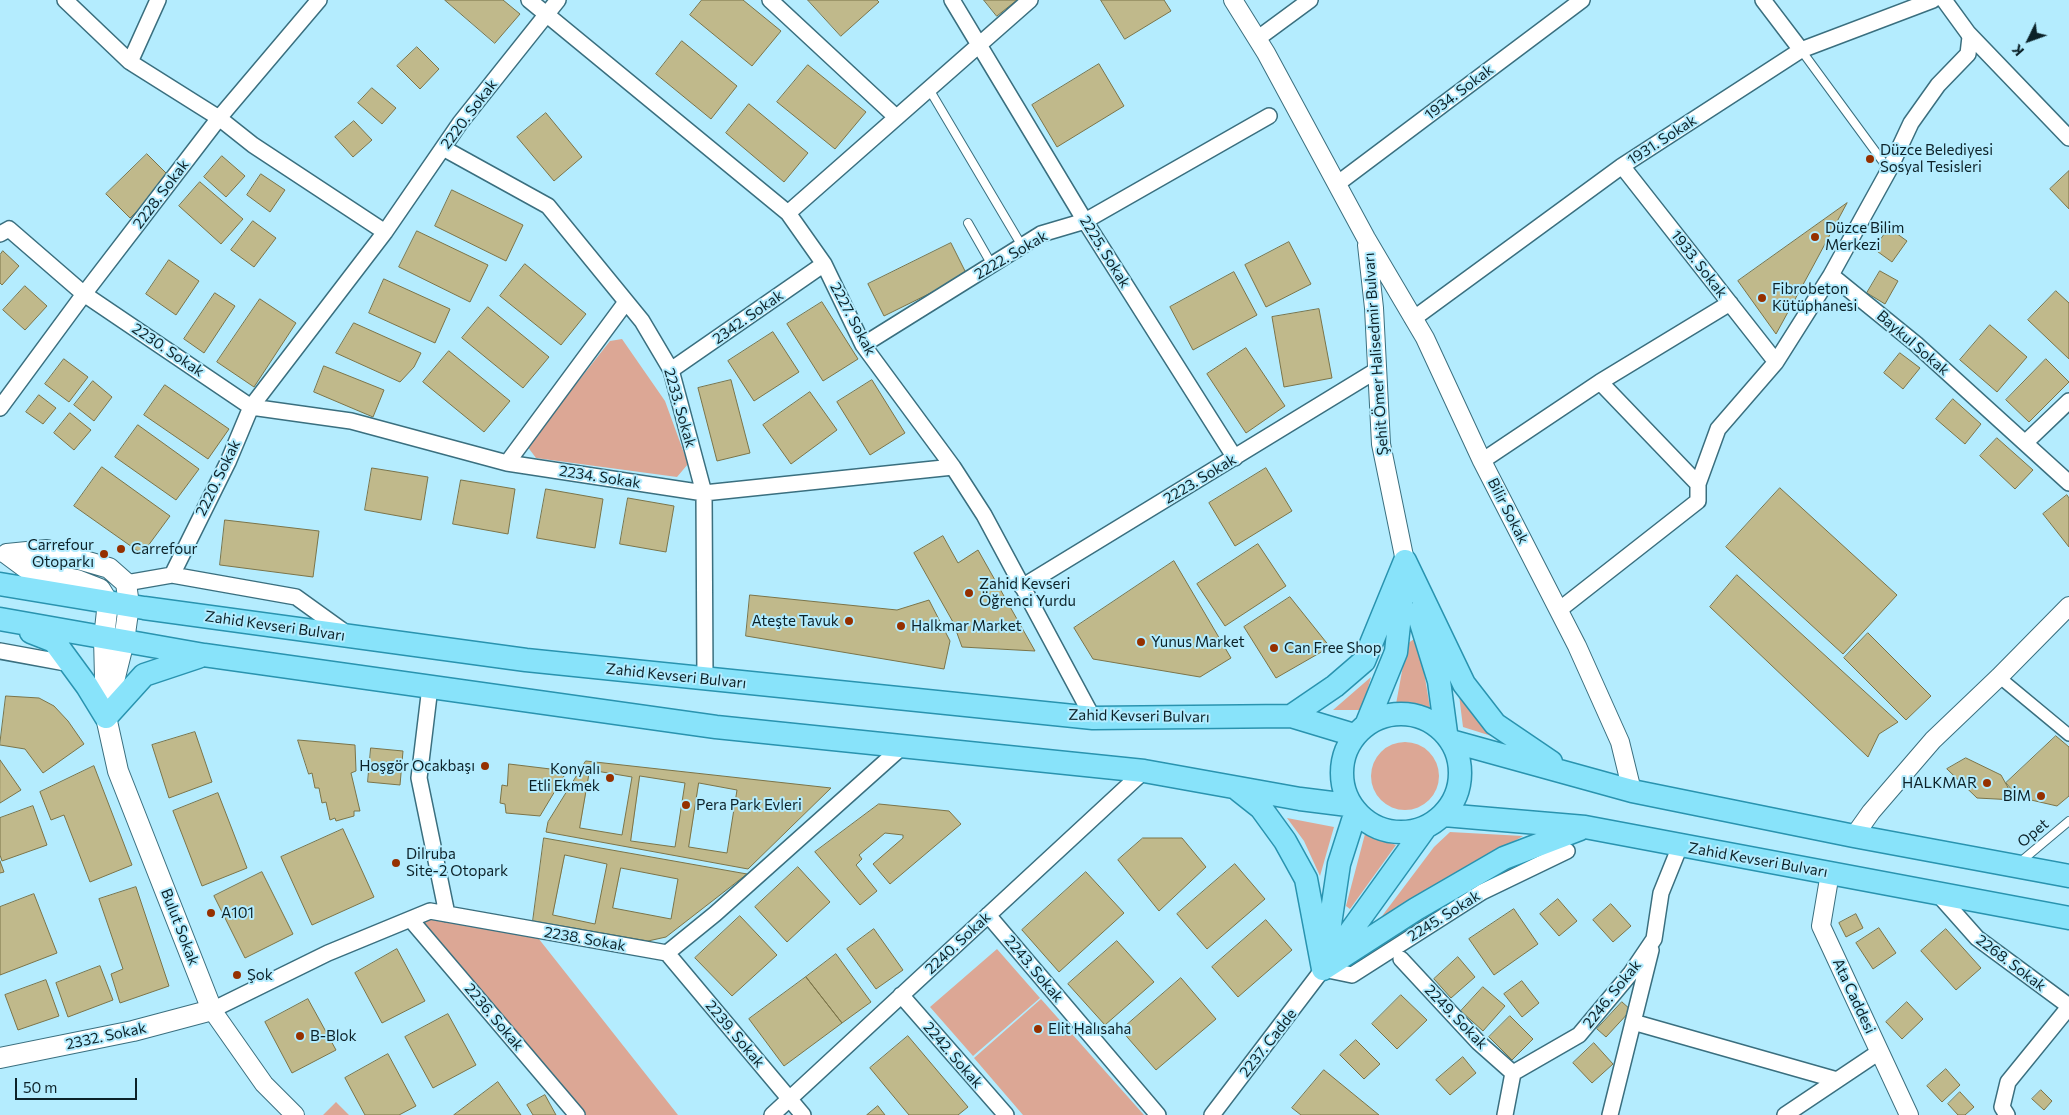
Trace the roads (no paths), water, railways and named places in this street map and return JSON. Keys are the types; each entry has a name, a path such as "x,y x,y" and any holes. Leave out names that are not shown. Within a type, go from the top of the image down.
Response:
{"main road":[{"path":"3,553 30,571 77,580 121,597 114,640 106,717"},
{"path":"1291,716 1335,686 1364,661 1405,561"},
{"path":"1405,561 1396,652 1361,729 1345,752 1342,770 1344,788 1352,809 1365,822 1398,832 1425,828"},
{"path":"1323,969 1425,828 1444,815 1456,795 1460,777 1459,758 1449,737 1439,681 1423,632 1405,561"},
{"path":"1405,561 1464,684 1496,724 1541,756 1572,774"},
{"name":"Zahid Kevseri Bulvarı","path":"0,584 121,597 349,636 526,660 1092,718 1291,716 1361,729"},
{"path":"1,619 204,655 716,727 1144,771 1352,809"},
{"path":"1,619 54,641 106,717"},
{"path":"106,717 144,675 204,655"},
{"path":"1361,729 1382,716 1400,713 1416,715 1432,722 1449,737 1632,791 1854,836 2069,876"},
{"name":"Bulut Sokak","path":"106,717 118,771 212,1010"},
{"path":"1234,787 1261,808 1286,840 1306,879 1323,969"},
{"path":"1323,969 1339,864 1352,809"},
{"name":"Zahid Kevseri Bulvarı","path":"1444,815 1585,827 2069,918"},
{"path":"1323,969 1416,909 1504,858 1585,827"},
{"name":"2332. Sokak","path":"0,1058 133,1030 212,1010"}],"street":[{"path":"65,0 130,62 219,118 253,145 385,232"},
{"path":"130,62 158,0"},
{"name":"2228. Sokak","path":"0,408 84,294 219,118 318,0"},
{"name":"2227. Sokak","path":"529,0 546,16 788,213 824,264 863,345 953,468 984,515 1092,718"},
{"name":"2220. Sokak","path":"172,575 228,462 251,407 385,232 460,123 558,0"},
{"path":"770,0 896,117"},
{"name":"2225. Sokak","path":"952,0 1085,220 1234,458"},
{"path":"788,213 1030,0"},
{"name":"Şehit Ömer Halisedmir Bulvarı","path":"1233,0 1309,130 1366,238 1374,308 1381,444 1405,561"},
{"path":"1257,39 1310,0"},
{"name":"1934. Sokak","path":"1337,184 1582,0"},
{"path":"1763,0 1801,50"},
{"name":"1931. Sokak","path":"1413,319 1622,166 1801,50 1933,0"},
{"path":"1944,0 1968,34 2069,138"},
{"path":"1559,610 1698,501 1698,484 1718,429 1776,362 1831,274 1889,170 1911,123 1938,85 1968,54 1970,37 1968,34"},
{"name":"2222. Sokak","path":"863,345 1041,234 1085,220 1269,116"},
{"name":"2233. Sokak","path":"443,148 548,206 642,321 671,370 704,494 705,678"},
{"name":"1933. Sokak","path":"1622,166 1776,362"},
{"name":"2230. Sokak","path":"3,227 84,294 251,407"},
{"name":"Bilir Sokak","path":"1366,238 1425,338 1482,460 1577,646 1620,742 1632,791"},
{"name":"2342. Sokak","path":"671,370 824,264"},
{"name":"Baykul Sokak","path":"1831,274 1916,344 2069,483"},
{"path":"507,463 626,302"},
{"path":"1482,460 1600,382 1730,303"},
{"name":"2223. Sokak","path":"1022,587 1377,370"},
{"path":"1600,382 1698,484"},
{"path":"2025,443 2069,401"},
{"name":"2234. Sokak","path":"251,407 351,421 507,463 704,494 953,468"},
{"path":"121,597 172,575 296,597 349,636"},
{"path":"1854,836 1877,806 1934,740 2069,606"},
{"path":"0,651 71,664"},
{"path":"1999,677 2069,735"},
{"path":"430,687 418,778 446,914"},
{"path":"667,953 715,914 903,746"},
{"name":"2240. Sokak","path":"772,1115 1144,771"},
{"name":"2246. Sokak","path":"1610,1115 1654,939 1661,893 1680,846"},
{"name":"2245. Sokak","path":"1323,969 1352,975 1482,892 1567,850"},
{"name":"Ata Caddesi","path":"1830,873 1821,926 1909,1115"},
{"name":"2268. Sokak","path":"1937,893 1977,938 2069,1007"},
{"name":"2238. Sokak","path":"212,1010 328,953 430,911 667,953"},
{"name":"2243. Sokak","path":"988,915 1158,1115"},
{"name":"2236. Sokak","path":"411,920 576,1115"},
{"name":"2246. Sokak","path":"1512,1073 1579,1035 1631,973 1654,939"},
{"name":"2239. Sokak","path":"667,953 803,1115"},
{"name":"2249. Sokak","path":"1401,959 1478,1042 1512,1073"},
{"name":"2237. Cadde","path":"1212,1115 1323,969"},
{"name":"2242. Sokak","path":"901,996 1006,1115"},
{"path":"2007,1115 2002,1107 2008,1082 2069,1007"},
{"name":"Bulut Sokak","path":"212,1010 264,1084 296,1115"},
{"path":"1633,1022 1837,1080"},
{"path":"1785,1115 1880,1052"},
{"path":"1505,1115 1512,1073"}],"lane":[{"path":"1801,50 1889,170"},
{"path":"928,88 1022,246"},
{"path":"968,223 992,265"},
{"name":"Opet","path":"2016,866 2069,820"}],"place":[{"name":"Düzce Belediyesi Sosyal Tesisleri","path":"1870,159"},
{"name":"Düzce Bilim Merkezi","path":"1815,237"},
{"name":"Fibrobeton Kütüphanesi","path":"1762,298"},
{"name":"Carrefour","path":"121,549"},
{"name":"Carrefour Otoparkı","path":"104,554"},
{"name":"Zahid Kevseri Öğrenci Yurdu","path":"969,593"},
{"name":"Ateşte Tavuk","path":"849,621"},
{"name":"Halkmar Market","path":"901,626"},
{"name":"Yunus Market","path":"1141,642"},
{"name":"Can Free Shop","path":"1274,648"},
{"name":"Hoşgör Ocakbaşı","path":"485,766"},
{"name":"Konyalı Etli Ekmek","path":"610,778"},
{"name":"HALKMAR","path":"1987,783"},
{"name":"BİM","path":"2041,796"},
{"name":"Pera Park Evleri","path":"686,805"},
{"name":"Dilruba Site-2 Otopark","path":"396,863"},
{"name":"A101","path":"211,913"},
{"name":"Şok","path":"237,975"},
{"name":"Elit Halısaha","path":"1038,1029"},
{"name":"B-Blok","path":"300,1036"}]}
